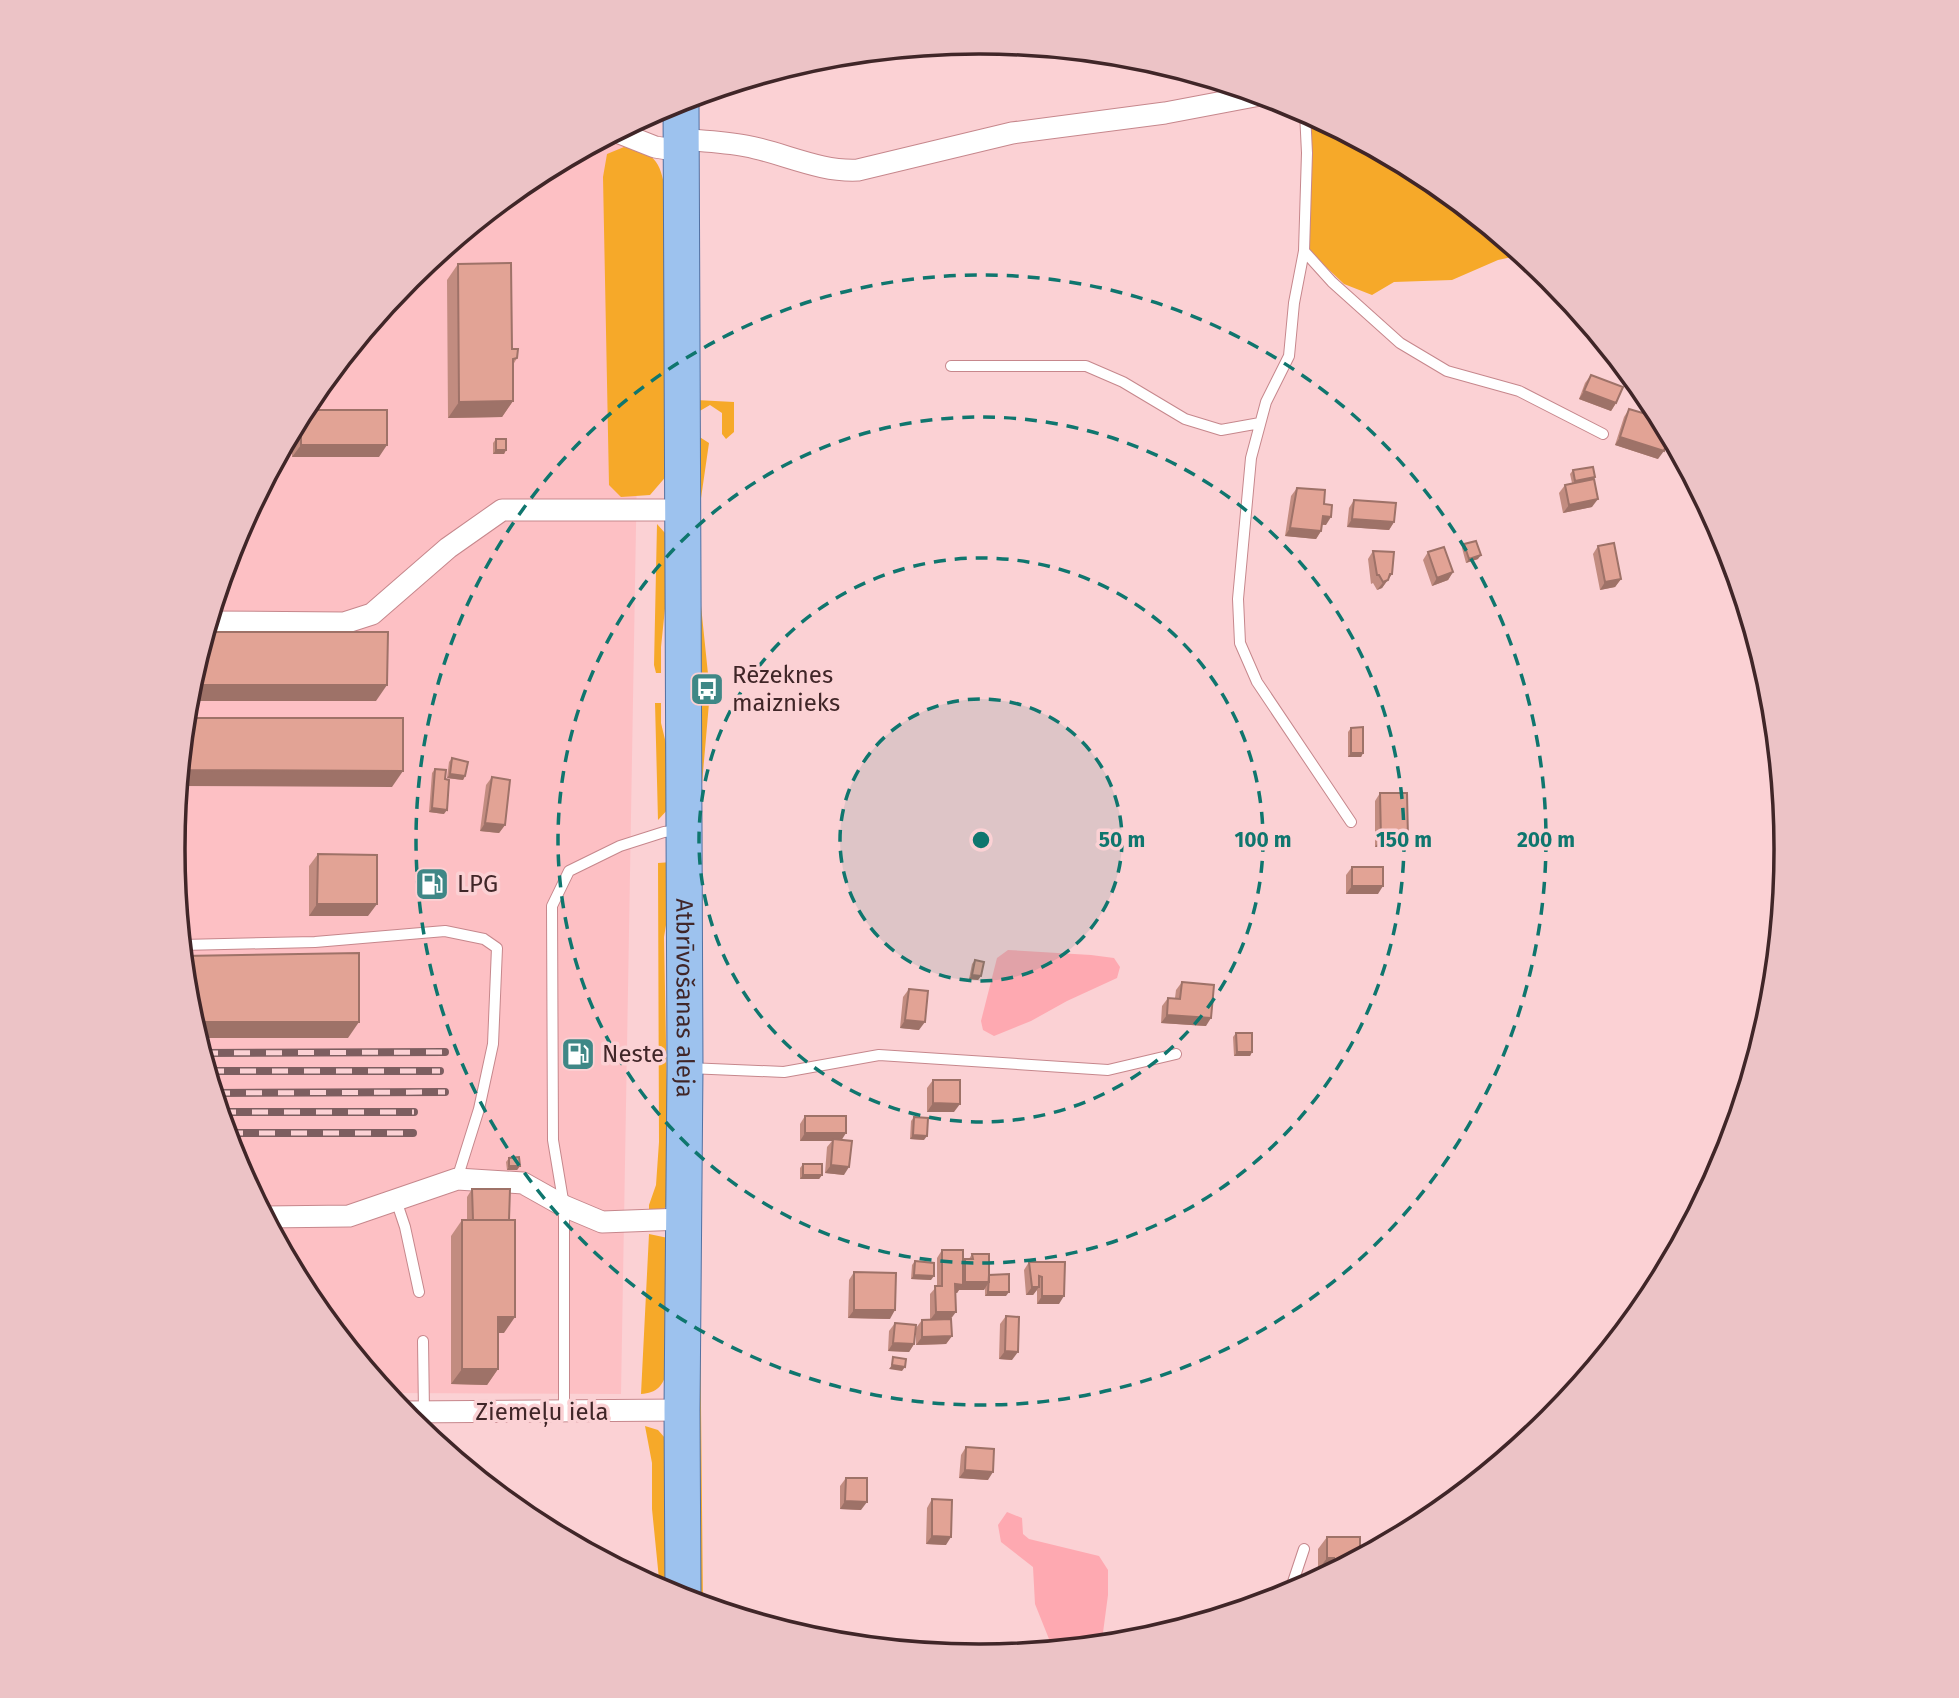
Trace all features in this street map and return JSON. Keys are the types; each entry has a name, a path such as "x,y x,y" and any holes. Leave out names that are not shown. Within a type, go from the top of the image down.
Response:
{"main road":[{"name":"Atbrīvošanas aleja","path":"681,113 685,1068 683,1586"}],"street":[{"path":"628,136 655,147 747,146 823,167 858,170 1012,133 1165,113 1241,99"},
{"path":"218,622 344,624 372,614 448,548 502,510 681,510"},
{"path":"275,1217 349,1216 457,1179 523,1183 564,1206 601,1222 683,1219"},
{"name":"Ziemeļu iela","path":"419,1412 682,1410"}],"lane":[{"path":"1306,125 1304,251 1294,303 1289,356 1266,402 1251,458 1238,599 1240,643 1257,682 1351,822"},
{"path":"1304,251 1332,282 1400,343 1447,371 1519,391 1603,434"},
{"path":"951,366 1086,366 1123,382 1185,419 1221,430 1260,424"},
{"path":"564,1412 564,1206 553,1140 552,906 569,871 620,846 664,832 684,830"},
{"path":"191,945 315,942 445,931 484,939 497,948 493,1044 480,1109 457,1179"},
{"path":"685,1068 784,1072 879,1055 1108,1070 1176,1054"},
{"path":"396,1200 405,1227 419,1292"},
{"path":"423,1341 424,1412"},
{"path":"1294,1578 1304,1549"}],"shaded area":[{"path":"1308,126 1377,161 1421,188 1510,257 1452,280 1394,282 1372,295 1344,284 1304,246"},
{"path":"643,129 621,1394 401,1393 349,1333 291,1246 267,1201 227,1104 200,1004 186,901 185,849 186,797 192,745 212,643 245,545 291,452 319,407 382,325 455,251 538,188"},
{"path":"624,147 644,153 656,162 666,196 669,473 650,495 621,497 609,485 603,177 607,154"},
{"path":"696,400 734,402 734,432 726,439 722,434 722,413 710,405 698,412 698,436 709,443 699,512"},
{"path":"657,524 665,533 669,570 661,673 656,673 654,665"},
{"path":"700,596 708,674 706,678 702,675 701,655 693,622"},
{"path":"702,700 709,703 699,819 695,797"},
{"path":"655,703 661,703 661,723 670,760 670,807 658,820"},
{"path":"672,862 671,895 664,937 669,1203 664,1209 649,1213 656,1185 659,1142 658,863"},
{"path":"1008,950 1114,958 1120,967 1117,978 1031,1021 994,1036 983,1030 981,1021 997,958"},
{"path":"649,1234 668,1238 667,1371 658,1388 641,1394"},
{"path":"700,1306 703,1594 697,1592"},
{"path":"645,1426 658,1430 665,1438 666,1579 659,1576 652,1509 652,1463"},
{"path":"1007,1512 1022,1518 1023,1534 1029,1539 1099,1556 1108,1570 1103,1634 1049,1640 1035,1604 1033,1567 1001,1542 998,1525"}],"building":[{"path":"511,263 512,349 518,349 517,358 513,359 513,401 459,402 458,264"},
{"path":"1591,375 1623,387 1616,403 1584,391"},
{"path":"1629,409 1644,413 1665,447 1664,451 1620,437"},
{"path":"317,410 387,410 387,445 301,445 301,436"},
{"path":"496,439 506,439 506,450 496,450"},
{"path":"1593,467 1595,477 1575,481 1573,470"},
{"path":"1594,479 1598,499 1569,505 1565,485"},
{"path":"1297,488 1325,490 1324,504 1332,505 1331,517 1323,516 1321,531 1290,528"},
{"path":"1354,500 1396,503 1394,522 1352,519"},
{"path":"1476,541 1481,555 1469,559 1464,544"},
{"path":"1614,543 1621,579 1605,582 1598,546"},
{"path":"1444,547 1453,572 1437,578 1428,552"},
{"path":"1373,551 1394,552 1392,574 1388,580 1383,582 1377,575"},
{"path":"215,632 388,632 387,685 202,685"},
{"path":"196,718 403,718 403,771 189,770"},
{"path":"1363,727 1363,753 1351,753 1351,728"},
{"path":"452,758 468,762 465,776 450,774"},
{"path":"435,769 446,770 445,779 449,780 447,810 432,808"},
{"path":"492,777 510,780 505,825 485,823"},
{"path":"1380,793 1407,793 1408,838 1381,839"},
{"path":"318,854 377,855 377,904 317,904"},
{"path":"1352,867 1383,867 1383,886 1352,886"},
{"path":"359,953 359,1022 204,1022 192,956"},
{"path":"975,960 984,962 981,976 972,975"},
{"path":"1182,982 1214,985 1211,1018 1167,1015 1168,998 1180,999"},
{"path":"909,989 928,991 925,1022 905,1020"},
{"path":"1236,1033 1252,1033 1252,1052 1237,1052"},
{"path":"933,1080 960,1080 960,1104 933,1103"},
{"path":"805,1116 846,1116 846,1133 805,1133"},
{"path":"914,1117 928,1118 927,1136 913,1135"},
{"path":"833,1139 852,1141 849,1167 831,1165"},
{"path":"519,1157 520,1166 509,1166 509,1158"},
{"path":"803,1164 822,1164 822,1175 803,1175"},
{"path":"472,1189 510,1189 509,1220 473,1220"},
{"path":"462,1220 515,1220 515,1317 498,1317 498,1369 462,1369"},
{"path":"942,1250 963,1250 963,1285 955,1284 956,1312 936,1312 935,1286 942,1286"},
{"path":"972,1254 989,1254 989,1282 965,1282 965,1259 973,1259"},
{"path":"915,1261 934,1263 934,1276 914,1275"},
{"path":"1029,1262 1065,1262 1064,1296 1042,1296 1042,1277 1039,1276 1039,1287 1032,1287"},
{"path":"854,1272 896,1273 895,1310 854,1310"},
{"path":"1009,1274 1009,1292 988,1292 989,1275"},
{"path":"1006,1316 1019,1317 1018,1352 1005,1351"},
{"path":"951,1319 952,1336 922,1337 922,1320"},
{"path":"895,1323 916,1325 914,1344 893,1343"},
{"path":"893,1357 906,1359 905,1367 892,1365"},
{"path":"966,1447 994,1449 993,1472 965,1470"},
{"path":"846,1478 867,1478 867,1502 845,1501"},
{"path":"932,1499 952,1500 951,1537 932,1536"},
{"path":"1327,1537 1360,1537 1360,1546 1334,1560 1334,1558 1327,1558"}],"railway":[{"path":"212,1053 445,1052"},
{"path":"217,1071 440,1071"},
{"path":"224,1093 445,1092"},
{"path":"230,1112 414,1112"},
{"path":"238,1133 413,1133"}],"place":[{"name":"Rēzeknes maiznieks","path":"707,689"},
{"name":"LPG","path":"432,884"},
{"name":"Neste","path":"578,1054"}]}
